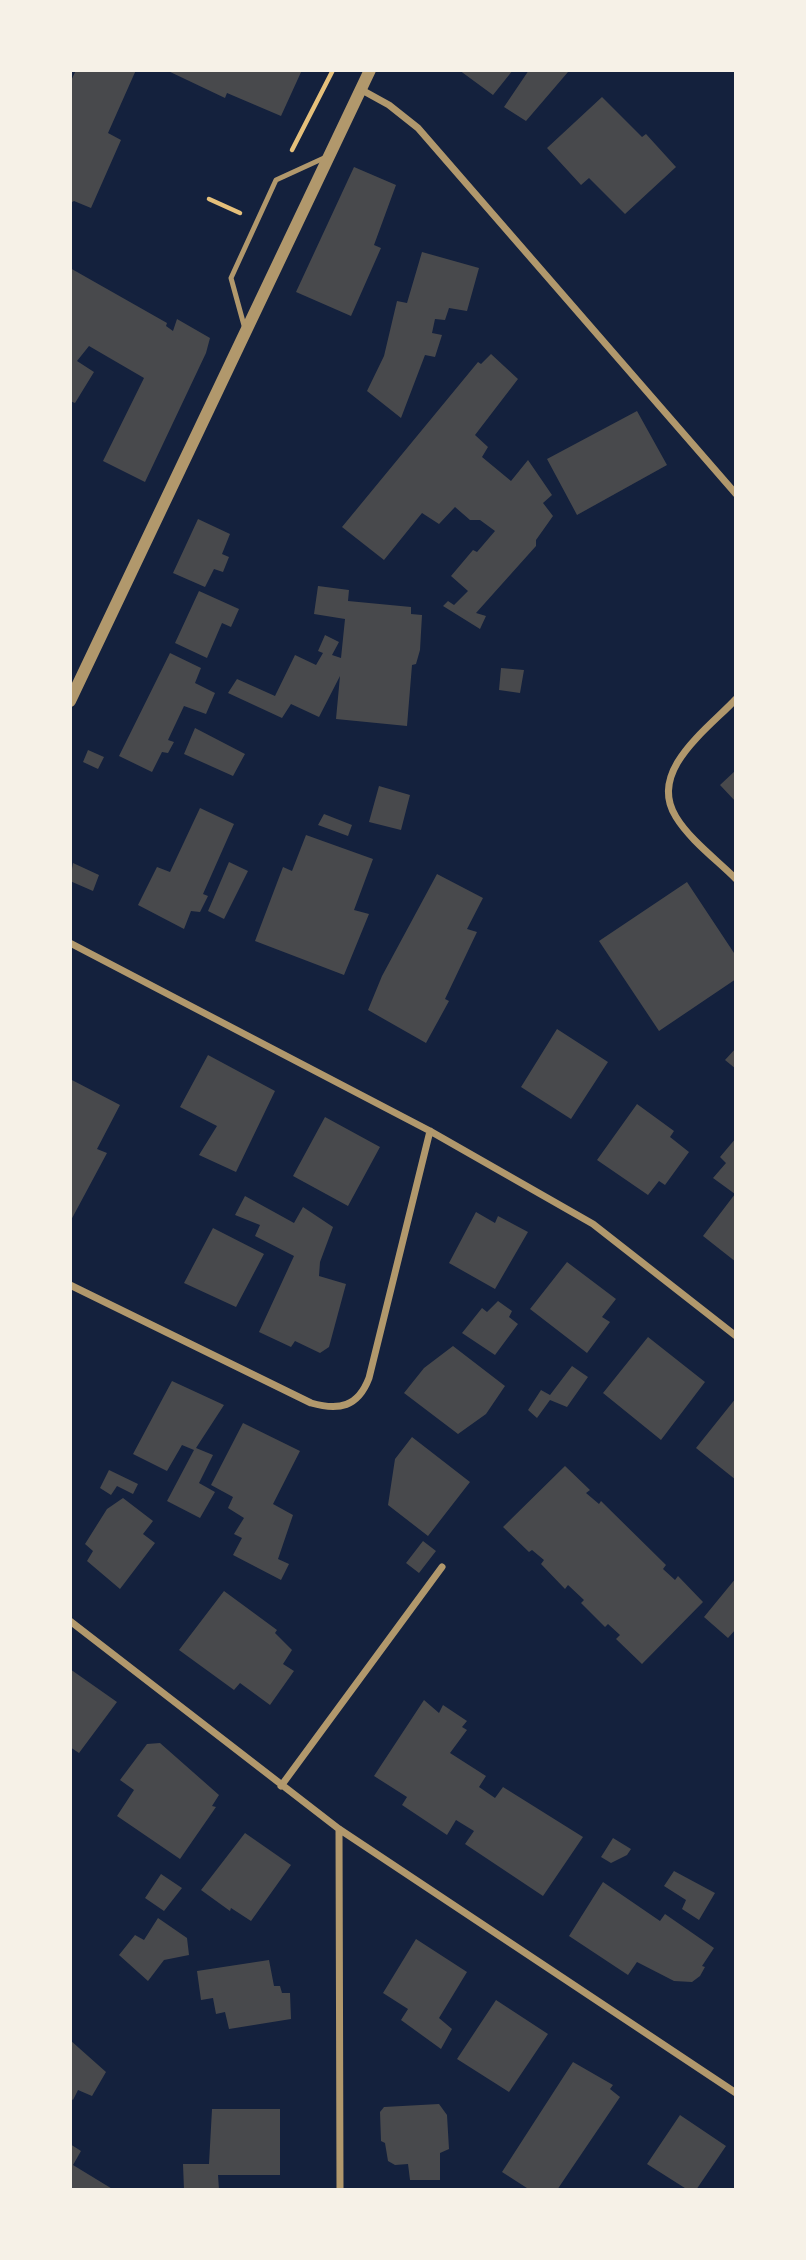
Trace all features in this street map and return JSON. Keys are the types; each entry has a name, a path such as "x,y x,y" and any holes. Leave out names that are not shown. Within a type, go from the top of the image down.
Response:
{"street":[{"path":"70,701 326,157 370,70"},
{"path":"360,89 389,105 418,128 736,494"},
{"path":"736,699 682,755 668,778 667,790 676,818 736,879"},
{"path":"70,943 429,1131 593,1224 736,1336"},
{"path":"70,1285 311,1403 337,1409 350,1404 360,1397 369,1378 429,1131"},
{"path":"281,1786 442,1567"},
{"path":"70,1621 339,1829 736,2094"},
{"path":"339,1829 340,2190"}],"lane":[{"path":"245,329 231,278 276,180 326,157"}],"path":[{"path":"276,180 333,70"},
{"path":"209,199 247,217"}],"building":[{"path":"76,70 136,70 108,133 121,140 91,208 74,201 70,203 70,83"},
{"path":"166,70 302,70 281,116 227,93 225,98"},
{"path":"459,70 513,70 493,95"},
{"path":"529,70 568,72 526,121 504,107"},
{"path":"602,97 642,137 646,134 676,167 625,214 589,178 581,185 547,148"},
{"path":"354,167 396,185 374,245 381,248 351,316 296,292"},
{"path":"422,252 479,268 467,311 449,308 445,320 435,319 432,333 442,335 435,357 425,355 401,418 367,391 384,356 397,301 407,303"},
{"path":"70,268 167,323 166,326 173,331 177,319 210,338 206,353 145,482 103,461 144,378 89,346 77,361 94,372 75,403 70,401"},
{"path":"491,354 518,379 475,435 488,447 482,457 511,481 528,460 552,495 543,503 553,516 536,540 536,546 476,613 486,616 480,629 443,606 448,601 454,605 468,591 451,576 473,550 477,552 495,531 480,520 470,520 455,507 439,524 422,513 384,560 342,527 478,362 481,364"},
{"path":"637,411 667,465 577,515 547,459"},
{"path":"198,519 230,534 222,554 229,557 223,572 214,569 205,587 173,573"},
{"path":"318,586 349,590 348,601 411,607 411,614 422,615 420,650 416,664 412,665 407,726 336,719 340,676 319,717 291,704 282,718 228,693 237,679 275,696 295,655 316,665 323,653 318,651 325,635 339,642 332,655 341,658 345,619 314,614"},
{"path":"199,591 239,609 231,627 222,623 207,658 175,643"},
{"path":"170,653 201,668 195,683 215,693 206,714 184,706 168,740 174,742 168,753 162,752 152,772 119,756"},
{"path":"501,668 524,670 520,693 499,690"},
{"path":"195,728 245,754 233,776 184,754"},
{"path":"88,750 104,757 98,769 83,762"},
{"path":"736,770 736,802 720,785"},
{"path":"379,786 410,795 401,830 369,822"},
{"path":"200,808 234,824 203,894 208,896 200,912 191,911 184,929 138,905 157,867 170,872"},
{"path":"324,814 352,825 348,836 318,825"},
{"path":"306,835 373,859 354,910 369,914 344,975 255,941 283,867 292,871"},
{"path":"229,862 248,871 224,919 208,911"},
{"path":"73,863 99,875 93,891 70,881"},
{"path":"437,874 483,898 467,929 477,932 445,999 449,1001 426,1043 368,1010 382,976"},
{"path":"687,882 736,956 736,979 659,1031 599,941"},
{"path":"557,1029 608,1062 571,1119 521,1087"},
{"path":"736,1048 736,1069 725,1060"},
{"path":"208,1055 275,1091 236,1172 199,1155 217,1126 180,1107"},
{"path":"70,1079 120,1105 97,1149 107,1153 70,1222"},
{"path":"637,1104 674,1131 670,1137 689,1152 665,1185 659,1181 648,1195 597,1160"},
{"path":"325,1117 380,1147 348,1206 293,1176"},
{"path":"736,1138 736,1262 703,1236 735,1194 713,1178 726,1163 720,1157"},
{"path":"245,1196 294,1223 303,1207 333,1227 320,1262 319,1276 346,1284 329,1347 320,1353 295,1341 291,1347 259,1332 294,1256 255,1236 260,1225 235,1215"},
{"path":"476,1212 495,1223 498,1216 528,1232 495,1289 449,1263"},
{"path":"213,1228 264,1254 236,1307 184,1283"},
{"path":"567,1262 616,1299 602,1317 610,1322 587,1353 530,1309"},
{"path":"498,1301 512,1311 509,1317 518,1324 495,1355 462,1333 482,1308 487,1312"},
{"path":"648,1337 705,1382 661,1440 603,1393"},
{"path":"453,1346 505,1386 486,1414 458,1434 404,1393 424,1368"},
{"path":"572,1366 588,1377 567,1407 550,1400 537,1418 528,1410 541,1390 550,1395"},
{"path":"172,1381 224,1405 196,1448 213,1455 199,1483 215,1492 200,1518 167,1501 194,1450 182,1445 167,1471 133,1454"},
{"path":"736,1398 736,1480 696,1448"},
{"path":"243,1423 300,1451 273,1504 293,1515 278,1559 289,1564 281,1580 233,1555 242,1538 234,1534 244,1518 228,1508 233,1497 211,1485"},
{"path":"412,1437 470,1482 428,1536 388,1505 395,1459"},
{"path":"565,1466 590,1490 586,1493 599,1504 601,1501 666,1565 663,1569 675,1580 678,1576 703,1602 642,1664 616,1639 620,1635 608,1624 605,1627 581,1603 584,1600 568,1585 565,1589 541,1564 544,1560 532,1550 529,1552 503,1527"},
{"path":"109,1470 138,1484 133,1494 117,1486 111,1495 100,1488"},
{"path":"123,1498 153,1521 143,1534 155,1543 120,1589 87,1561 93,1551 85,1544 107,1509"},
{"path":"423,1541 436,1551 419,1573 406,1563"},
{"path":"736,1578 736,1629 728,1638 704,1617"},
{"path":"224,1591 277,1630 275,1633 292,1650 283,1664 294,1671 270,1705 240,1683 234,1690 179,1650"},
{"path":"70,1669 117,1702 79,1753 70,1747"},
{"path":"424,1700 439,1713 443,1705 467,1721 462,1727 467,1730 450,1753 486,1776 479,1787 495,1798 503,1787 583,1837 543,1896 465,1844 474,1831 456,1820 447,1835 402,1805 407,1797 374,1776"},
{"path":"160,1743 219,1795 212,1806 216,1807 180,1859 117,1816 134,1790 120,1780 147,1744"},
{"path":"245,1833 291,1865 251,1921 231,1908 230,1911 201,1890"},
{"path":"613,1838 631,1849 627,1855 611,1863 601,1857"},
{"path":"674,1871 715,1893 699,1920 682,1909 686,1900 664,1886"},
{"path":"161,1874 182,1888 164,1911 145,1898"},
{"path":"603,1882 660,1921 665,1914 714,1948 702,1966 705,1967 700,1976 692,1982 674,1981 637,1962 628,1975 569,1936"},
{"path":"158,1918 187,1938 189,1955 164,1960 148,1981 119,1955 135,1935 144,1940"},
{"path":"416,1939 467,1972 439,2018 452,2029 441,2049 401,2020 408,2009 383,1993"},
{"path":"269,1960 274,1986 280,1986 282,1993 290,1993 291,2019 229,2029 225,2012 216,2014 213,1998 201,2000 197,1971"},
{"path":"496,2000 548,2034 509,2092 457,2059"},
{"path":"70,2040 106,2072 92,2096 78,2090 73,2100 70,2098"},
{"path":"573,2062 613,2085 610,2089 620,2097 557,2190 530,2190 502,2172"},
{"path":"439,2104 447,2115 449,2149 440,2153 440,2180 410,2180 408,2164 395,2165 388,2161 385,2143 381,2141 380,2112 384,2107"},
{"path":"212,2109 280,2109 280,2175 218,2175 219,2190 184,2190 183,2164 209,2164"},
{"path":"680,2115 726,2146 696,2190 688,2190 647,2164"},
{"path":"70,2144 81,2151 73,2165 114,2190 70,2190"}]}
